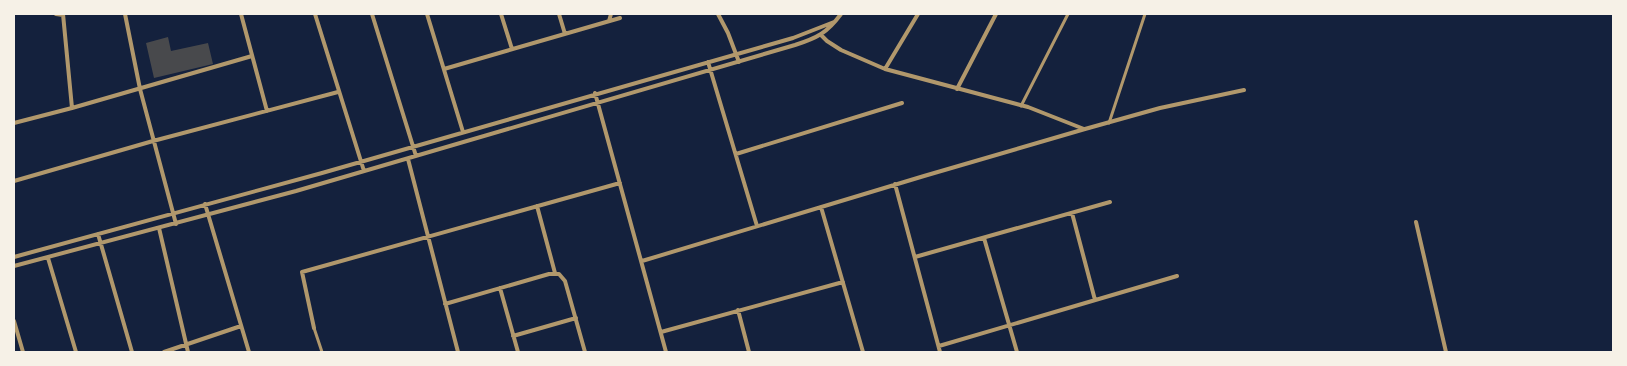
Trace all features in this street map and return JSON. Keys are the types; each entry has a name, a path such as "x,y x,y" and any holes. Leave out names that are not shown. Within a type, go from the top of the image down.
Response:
{"street":[{"path":"56,14 63,14 72,108"},
{"path":"125,14 140,89 176,224"},
{"path":"241,14 267,111"},
{"path":"315,14 338,92 364,171"},
{"path":"372,14 416,156"},
{"path":"427,14 463,132"},
{"path":"501,14 512,49"},
{"path":"559,14 565,34"},
{"path":"609,21 611,14"},
{"path":"718,14 737,54 739,62"},
{"path":"14,266 176,224 408,159 795,45 821,35 832,26 841,14"},
{"path":"885,69 918,14"},
{"path":"957,89 996,14"},
{"path":"444,69 620,18"},
{"path":"14,256 361,161 595,93 737,54 793,38 834,22"},
{"path":"821,35 841,50 885,69 1042,112 1084,130"},
{"path":"14,123 140,89 252,56"},
{"path":"708,62 757,226"},
{"path":"642,261 895,184 1160,108 1244,90"},
{"path":"14,181 153,141 338,92"},
{"path":"595,93 666,352"},
{"path":"736,154 902,103"},
{"path":"408,159 458,352"},
{"path":"314,328 302,272 620,183"},
{"path":"895,184 940,352"},
{"path":"914,257 1110,202"},
{"path":"205,204 249,352"},
{"path":"537,206 555,273"},
{"path":"821,207 863,352"},
{"path":"1072,213 1095,300"},
{"path":"1416,222 1446,352"},
{"path":"159,228 188,352"},
{"path":"98,234 132,352"},
{"path":"984,238 1017,352"},
{"path":"48,258 76,352"},
{"path":"445,304 555,273 559,274 565,281 585,352"},
{"path":"939,346 1177,276"},
{"path":"661,332 842,282"},
{"path":"500,288 518,352"},
{"path":"738,310 749,352"},
{"path":"513,336 576,318"},
{"path":"14,321 23,352"},
{"path":"164,352 241,326"}],"lane":[{"path":"1021,106 1068,14"},
{"path":"1109,123 1145,14"},
{"path":"314,328 322,352"}],"building":[{"path":"168,37 171,51 208,43 213,64 154,78 146,43"}]}
